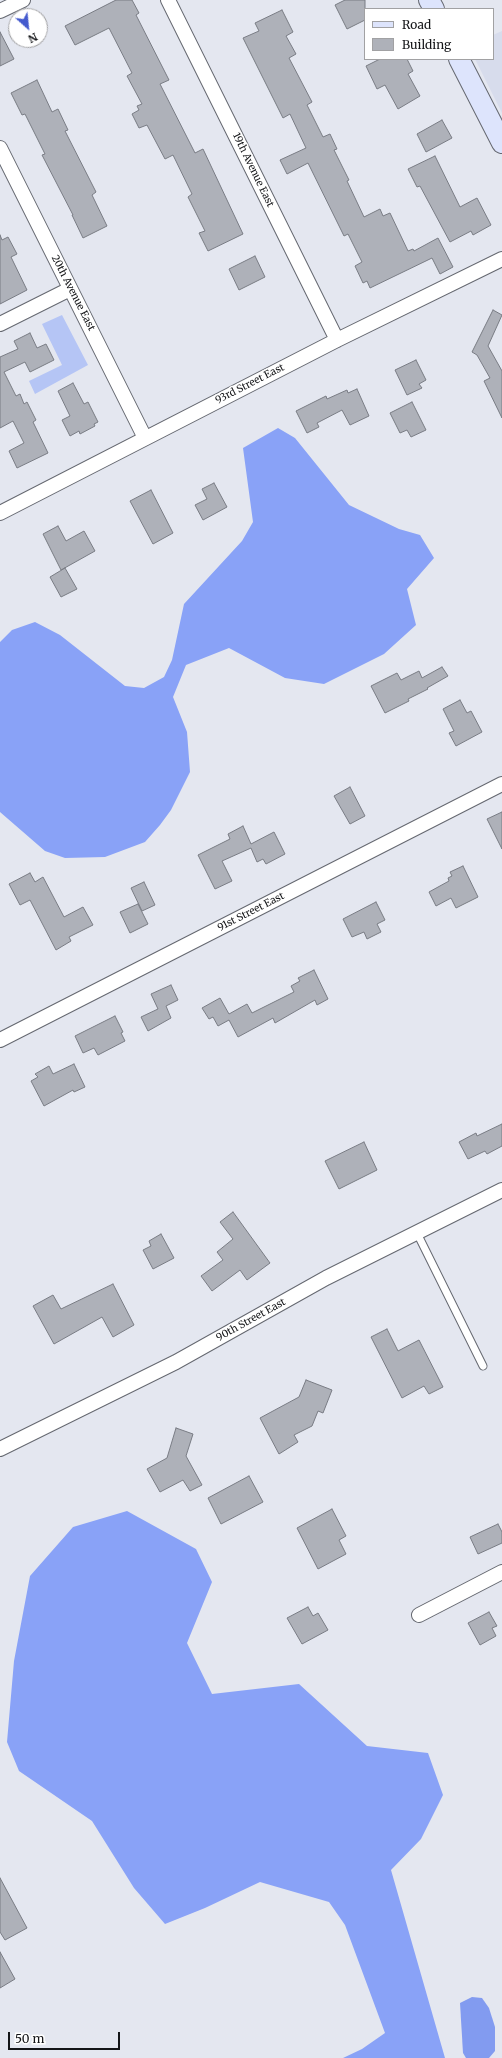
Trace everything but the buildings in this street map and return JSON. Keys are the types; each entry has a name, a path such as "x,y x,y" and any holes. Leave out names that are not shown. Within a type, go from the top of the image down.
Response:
{"main road":[{"path":"460,60 502,143"}],"street":[{"path":"0,11 23,0"},
{"name":"19th Avenue East","path":"168,0 337,340"},
{"name":"20th Avenue East","path":"0,148 145,438"},
{"name":"93rd Street East","path":"0,513 337,340 502,260"},
{"path":"0,324 70,289"},
{"name":"91st Street East","path":"0,1040 502,784"},
{"name":"90th Street East","path":"0,1449 176,1362 326,1278 502,1190"},
{"path":"419,1615 502,1572"}],"lane":[{"path":"417,1232 483,1366"}],"shaded area":[{"path":"502,31 502,113 476,60 494,60 494,35"},
{"path":"62,315 88,365 35,394 29,381 62,365 42,324"},
{"path":"278,428 295,438 349,505 399,529 420,535 434,558 407,589 416,625 384,654 324,684 285,678 229,648 186,665 173,697 187,732 190,772 171,810 160,825 145,842 105,857 65,858 45,851 0,812 0,642 12,630 35,622 60,635 125,686 144,688 164,677 172,660 184,604 242,541 253,522 243,448"},
{"path":"127,1511 196,1549 212,1582 187,1643 212,1694 299,1684 367,1746 428,1753 443,1795 421,1839 391,1870 445,2058 343,2058 362,2049 385,2033 345,1925 329,1902 260,1882 205,1908 165,1924 134,1888 92,1821 19,1771 7,1742 14,1661 30,1576 73,1527"},
{"path":"472,1997 482,1998 489,2008 495,2027 495,2051 489,2058 466,2058 463,2053 460,2003"}]}
